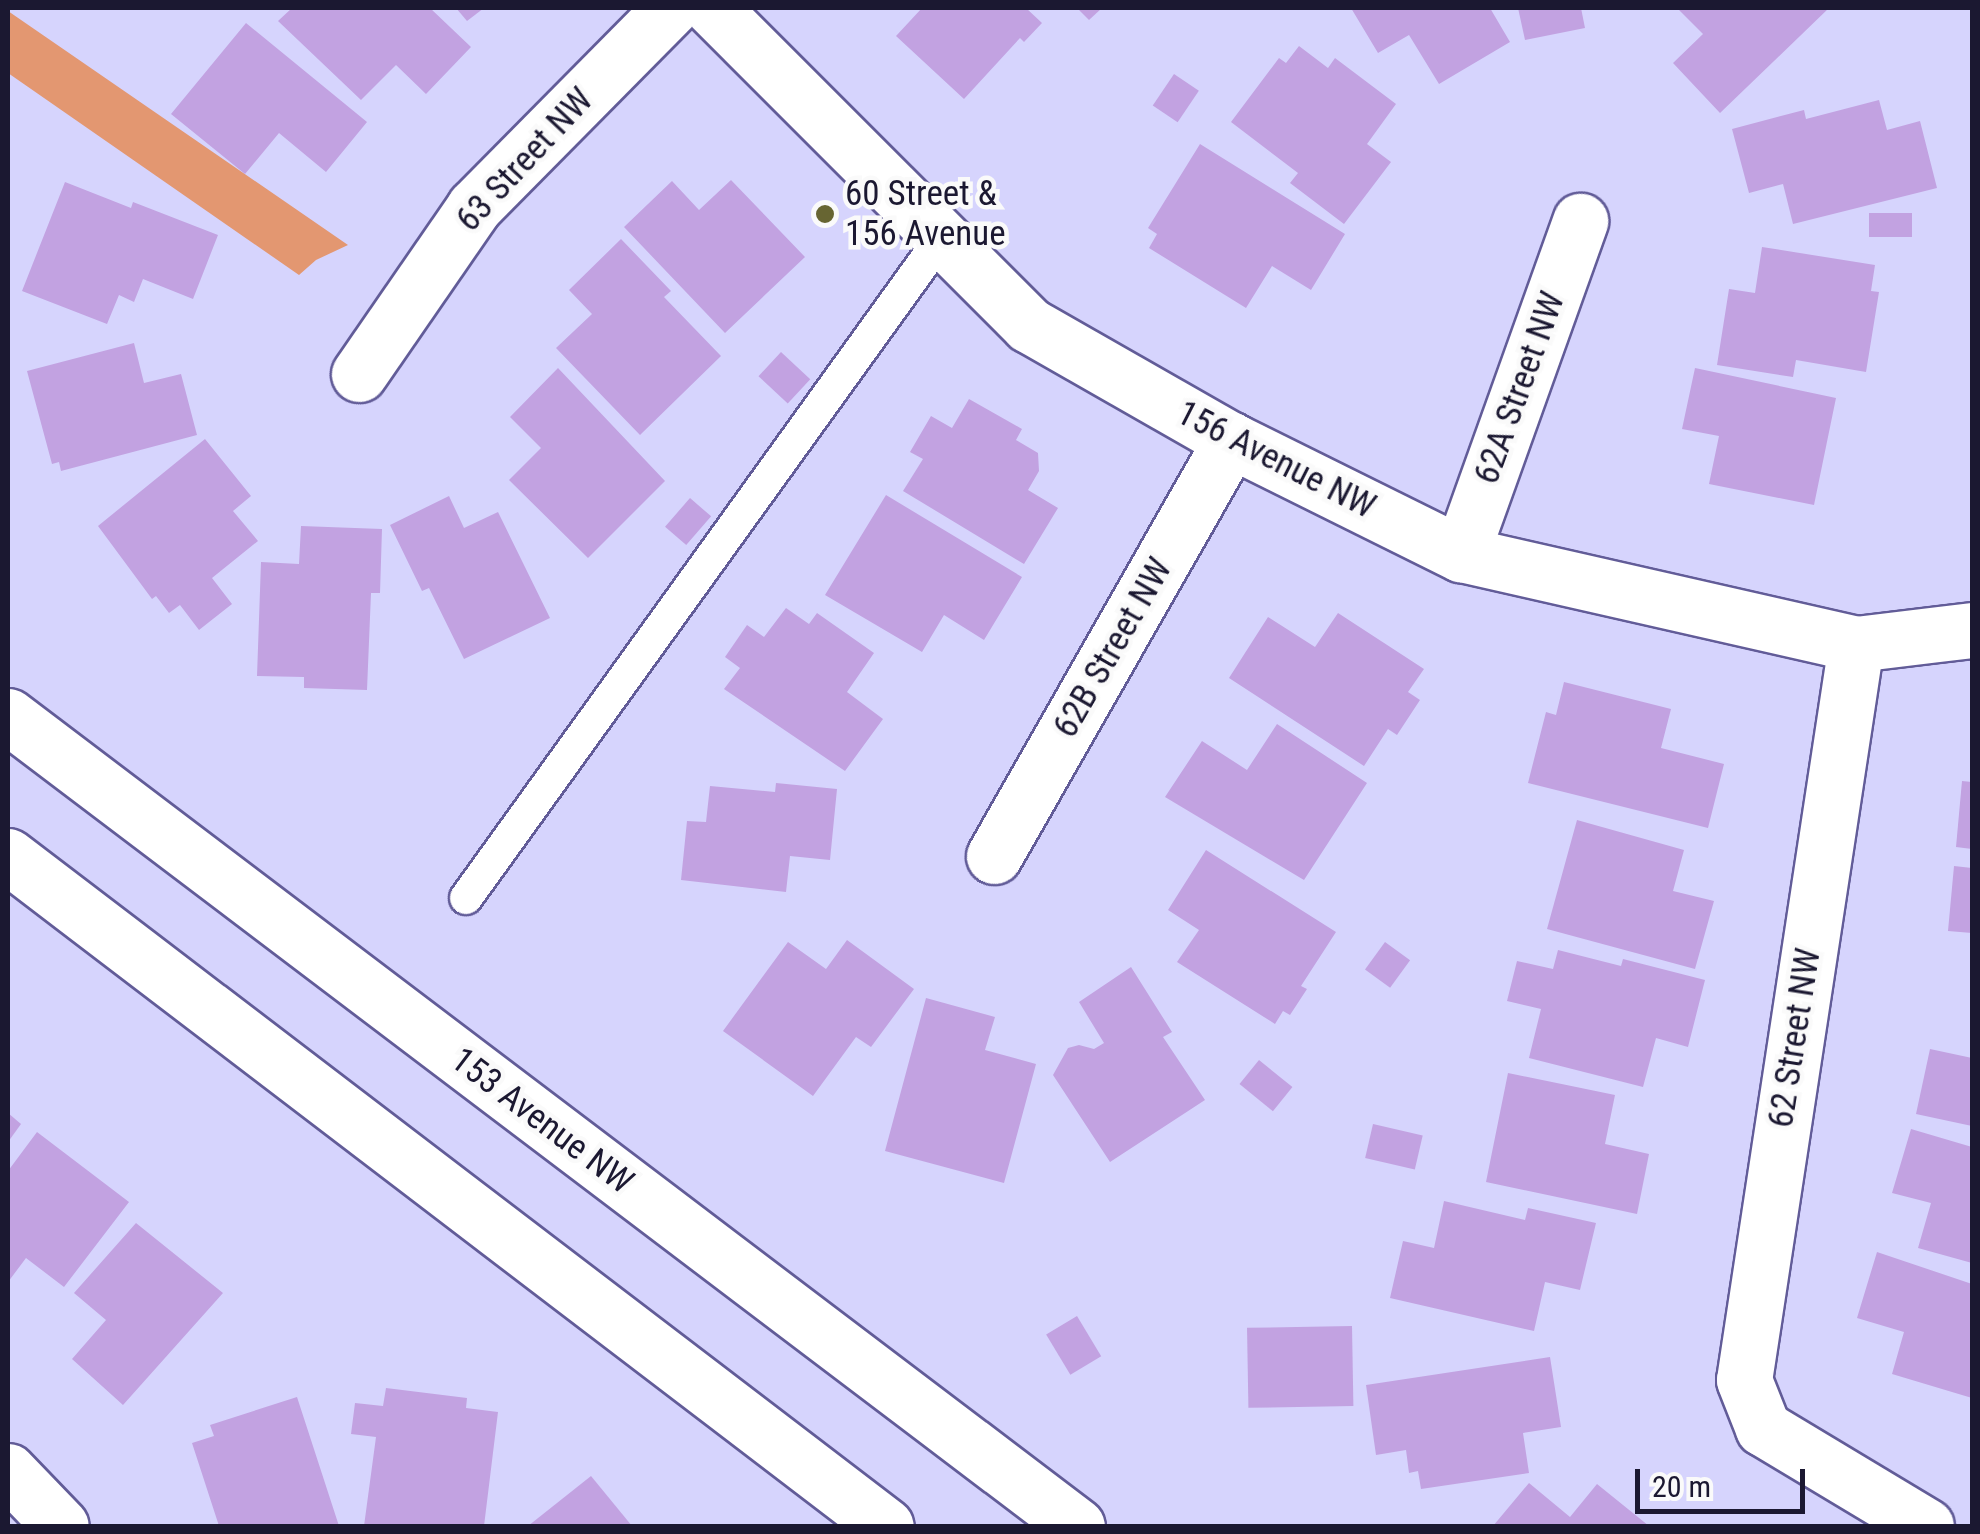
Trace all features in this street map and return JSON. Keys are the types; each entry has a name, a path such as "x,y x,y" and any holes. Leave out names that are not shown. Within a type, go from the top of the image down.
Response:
{"street":[{"name":"63 Street NW","path":"360,374 474,207 671,8"},
{"name":"156 Avenue NW","path":"712,8 1028,324 1231,440 1461,554 1856,644 1972,630"},
{"name":"62A Street NW","path":"1461,554 1580,221"},
{"name":"62B Street NW","path":"994,856 1231,440"},
{"name":"62 Street NW","path":"1856,644 1744,1380 1763,1428 1926,1526"},
{"name":"153 Avenue NW","path":"8,716 1076,1526"},
{"path":"8,856 886,1526"},
{"path":"8,1471 61,1526"}],"lane":[{"path":"466,898 940,240"}],"shaded area":[{"path":"8,11 348,245 316,260 299,275 8,73"}],"building":[{"path":"292,8 430,8 471,47 426,94 396,65 361,100 278,21"},
{"path":"456,8 484,8 467,21"},
{"path":"922,8 1026,8 1042,23 1024,42 1020,38 964,99 896,36"},
{"path":"1077,8 1102,8 1089,20"},
{"path":"1351,8 1490,8 1510,42 1439,84 1409,35 1378,53"},
{"path":"1518,8 1581,8 1585,28 1525,40"},
{"path":"1677,8 1829,8 1720,113 1673,63 1703,34"},
{"path":"246,23 367,122 326,172 279,133 245,174 171,114"},
{"path":"1299,46 1328,68 1335,58 1396,104 1367,144 1391,162 1344,224 1290,183 1298,173 1231,122 1279,58 1286,63"},
{"path":"1174,74 1199,91 1178,122 1153,106"},
{"path":"1879,100 1887,130 1920,121 1937,188 1793,224 1783,184 1749,193 1732,129 1804,110 1806,119"},
{"path":"1200,144 1345,234 1311,290 1272,266 1246,308 1149,248 1157,234 1148,228"},
{"path":"731,180 805,257 725,333 624,227 672,181 699,210"},
{"path":"65,182 131,208 133,202 218,235 193,299 143,279 134,302 119,295 107,324 22,291"},
{"path":"1869,213 1912,213 1912,237 1869,237"},
{"path":"621,239 671,291 664,297 721,356 640,435 556,348 592,314 569,290"},
{"path":"1762,247 1875,265 1871,291 1879,292 1866,372 1796,360 1793,377 1717,365 1729,289 1755,293"},
{"path":"134,343 144,383 181,374 197,435 61,471 59,462 52,464 27,371"},
{"path":"781,352 810,379 788,403 758,376"},
{"path":"558,368 665,481 588,558 509,480 541,448 510,417"},
{"path":"1695,368 1836,398 1814,505 1709,484 1719,436 1682,429"},
{"path":"969,399 1022,429 1016,440 1038,453 1039,471 1028,490 1058,508 1024,564 903,491 923,459 910,452 931,416 952,428"},
{"path":"205,439 251,496 233,511 258,541 212,578 232,604 199,630 180,605 169,613 156,596 152,599 98,526"},
{"path":"886,495 1022,577 984,640 944,615 922,652 825,595"},
{"path":"449,496 464,528 498,512 550,618 464,659 429,588 422,591 390,525"},
{"path":"690,498 711,516 686,545 665,527"},
{"path":"301,526 382,529 380,593 371,593 367,690 304,688 304,677 257,676 261,562 299,564"},
{"path":"786,608 809,624 817,613 874,653 847,692 883,719 845,771 724,689 740,668 725,657 747,625 764,637"},
{"path":"1338,613 1424,669 1408,692 1420,700 1397,735 1388,729 1364,766 1229,678 1268,617 1315,647"},
{"path":"1564,682 1671,709 1661,748 1724,764 1708,828 1528,783 1546,712 1556,715"},
{"path":"1277,724 1367,783 1304,880 1165,797 1202,741 1247,770"},
{"path":"1962,781 1972,782 1972,849 1956,847"},
{"path":"776,783 837,789 830,860 790,856 786,892 681,880 687,821 706,822 710,786 775,792"},
{"path":"1577,820 1684,850 1673,891 1714,901 1695,969 1547,929"},
{"path":"1206,850 1336,932 1301,986 1307,989 1290,1015 1283,1011 1275,1024 1177,962 1199,930 1168,910"},
{"path":"1954,866 1972,868 1972,933 1948,931"},
{"path":"847,940 914,989 871,1047 856,1037 813,1096 723,1031 788,942 826,969"},
{"path":"1385,942 1410,960 1390,988 1365,970"},
{"path":"1558,950 1621,966 1623,959 1705,980 1688,1047 1656,1038 1643,1087 1529,1058 1541,1009 1507,1001 1517,961 1553,969"},
{"path":"1131,967 1172,1032 1163,1037 1205,1100 1110,1162 1053,1075 1068,1048 1079,1045 1094,1049 1104,1043 1079,1002"},
{"path":"926,998 995,1017 985,1050 1036,1064 1004,1183 885,1151"},
{"path":"1930,1049 1972,1058 1972,1126 1916,1114"},
{"path":"1259,1060 1292,1087 1273,1111 1239,1084"},
{"path":"1508,1073 1615,1095 1605,1144 1649,1154 1637,1214 1486,1182"},
{"path":"8,1113 21,1124 8,1142"},
{"path":"1373,1124 1423,1135 1415,1170 1365,1158"},
{"path":"1911,1129 1972,1147 1972,1263 1918,1248 1931,1203 1892,1193"},
{"path":"37,1132 129,1202 64,1287 26,1258 8,1282 8,1171"},
{"path":"1444,1201 1525,1220 1528,1208 1596,1223 1580,1290 1545,1282 1534,1331 1390,1298 1403,1241 1434,1248"},
{"path":"136,1223 223,1293 123,1405 72,1359 106,1320 74,1293"},
{"path":"1877,1252 1972,1284 1972,1398 1892,1374 1904,1332 1857,1318"},
{"path":"1077,1316 1101,1356 1070,1375 1046,1335"},
{"path":"1352,1326 1353,1406 1248,1408 1247,1328"},
{"path":"1550,1357 1561,1427 1523,1433 1529,1473 1421,1489 1418,1471 1409,1473 1406,1450 1376,1455 1366,1385"},
{"path":"386,1388 467,1398 466,1408 498,1412 484,1526 364,1526 376,1437 351,1434 355,1403 383,1406"},
{"path":"297,1397 339,1526 219,1526 192,1443 214,1436 210,1425"},
{"path":"591,1476 632,1526 528,1526"},
{"path":"1529,1483 1570,1517 1597,1484 1649,1526 1493,1526"}],"place":[{"name":"60 Street & 156 Avenue","path":"825,214"}]}
